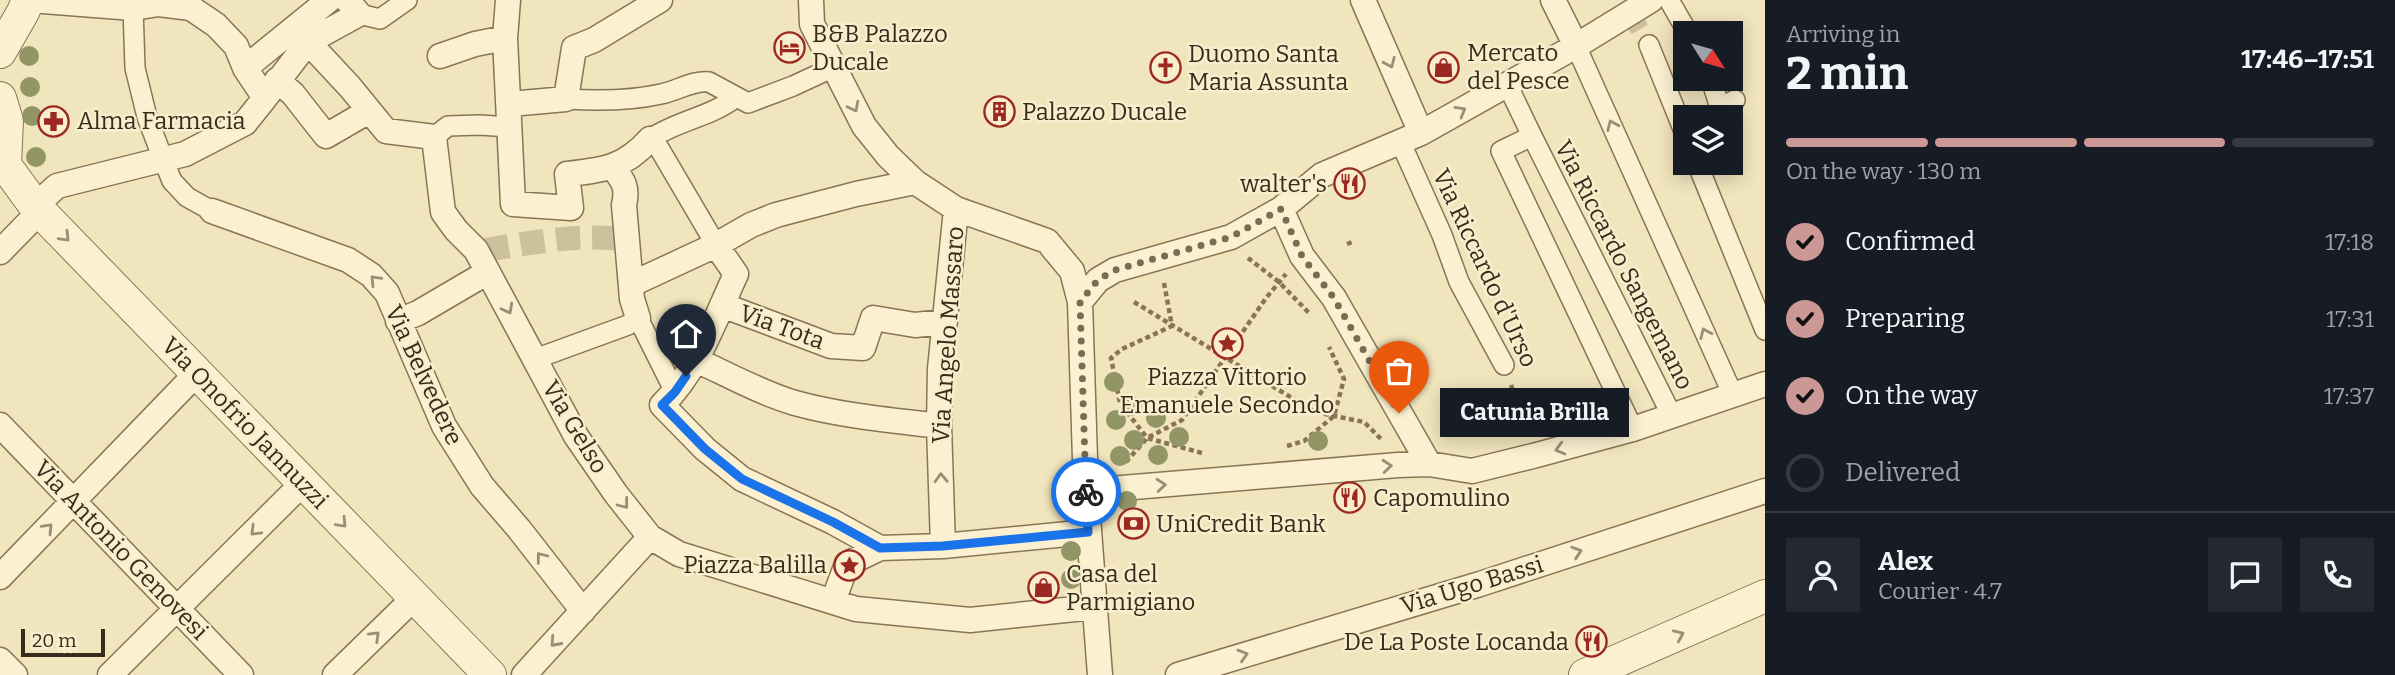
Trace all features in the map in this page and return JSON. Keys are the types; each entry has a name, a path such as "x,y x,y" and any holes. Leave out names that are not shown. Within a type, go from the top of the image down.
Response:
{"street":[{"path":"0,52 29,0 133,8 160,2 191,8 216,25 236,46 245,68 271,89 293,94 326,136 369,110"},
{"path":"245,68 329,0"},
{"path":"0,252 57,186 185,154 246,123 308,42 353,7 380,19 407,0"},
{"path":"509,0 505,38 513,204 571,208 567,174 613,168 661,131 724,106 735,98"},
{"path":"566,99 574,48 594,40 660,0"},
{"path":"811,0 812,24 864,126 888,156 915,182 956,209 1047,242 1058,251 1072,271 1080,302 1088,532 1100,675"},
{"path":"1363,0 1410,137"},
{"path":"1553,0 1733,395"},
{"path":"1080,302 1098,280 1115,270 1231,237 1281,209 1322,175 1410,137 1576,46 1651,0"},
{"path":"1669,0 1681,21"},
{"path":"133,8 135,68 163,159 172,181 187,197 212,211"},
{"path":"439,56 475,44 505,38"},
{"path":"308,42 386,131 434,137 449,127 480,125 566,99 623,100 661,94 702,81 709,82 748,103 834,67"},
{"path":"1649,45 1673,105"},
{"name":"Via Riccardo Sangemano","path":"1507,84 1672,416"},
{"path":"1715,91 1720,108 1735,100"},
{"path":"0,98 7,121 3,165"},
{"path":"1532,136 1500,151 1633,429"},
{"name":"Via Gelso","path":"434,137 443,212 483,258 576,436 650,537 679,554 856,609 970,620 1094,607"},
{"name":"Via Riccardo d'Urso","path":"1410,137 1459,282 1503,365"},
{"path":"650,139 659,148 736,274 696,360 669,398"},
{"name":"Via Onofrio Jannuzzi","path":"3,165 37,209 490,675"},
{"path":"613,168 623,180 627,191 624,205 624,239 632,299 669,398 705,449 742,479 833,522 880,548"},
{"path":"1702,175 1765,330"},
{"path":"632,284 776,215 915,182"},
{"name":"Via Angelo Massaro","path":"938,546 940,369 956,209"},
{"path":"1281,209 1302,256 1334,298 1429,464"},
{"name":"Via Belvedere","path":"212,211 348,260 371,275 387,293 444,426 482,486 583,611"},
{"path":"398,321 418,313 483,258"},
{"name":"Via Tota","path":"722,304 831,346 863,348 873,318 915,325 945,322"},
{"path":"535,359 628,325 638,318"},
{"path":"696,360 794,402 853,416 939,426"},
{"path":"0,577 197,373"},
{"path":"1086,491 1385,466 1429,464 1472,471 1633,429 1765,384"},
{"name":"Via Antonio Genovesi","path":"0,425 241,675"},
{"path":"110,675 303,483"},
{"name":"Via Ugo Bassi","path":"1178,675 1480,584 1765,491"},
{"path":"833,601 846,564 880,548 938,546 1088,532"},
{"path":"524,675 650,537"},
{"path":"1585,675 1619,669 1765,596"},
{"path":"335,675 415,597"},
{"path":"0,660 16,675"}],"path":[{"path":"1347,244 1355,241"},
{"path":"1242,253 1279,282 1316,320"},
{"path":"1124,464 1147,438 1182,420 1291,268"},
{"path":"1163,278 1172,326"},
{"path":"1134,302 1315,412 1364,422 1387,446"},
{"path":"1172,326 1122,349 1111,358 1120,403 1147,438 1193,452 1206,453"},
{"path":"1281,448 1304,442 1334,416 1344,379 1327,343"},
{"name":"Via Riccardo d'Urso","path":"1503,365 1522,411 1533,456"}],"tunnel":[{"path":"1630,13 1649,45"},
{"path":"485,250 570,238 621,239"}],"way so far":[{"path":"1086,492 1080,302 1098,280 1115,270 1231,237 1281,209 1302,256 1334,298 1399,413"}],"place":[{"name":"B&B Palazzo Ducale","path":"789,48"},
{"name":"Mercato del Pesce","path":"1444,67"},
{"name":"Duomo Santa Maria Assunta","path":"1165,68"},
{"name":"Palazzo Ducale","path":"999,112"},
{"name":"Alma Farmacia","path":"54,121"},
{"name":"walter's","path":"1350,184"},
{"name":"Piazza Vittorio Emanuele Secondo","path":"1227,343"},
{"name":"Catunia Brilla","path":"1399,413"},
{"name":"Capomulino","path":"1350,498"},
{"name":"UniCredit Bank","path":"1133,524"},
{"name":"Piazza Balilla","path":"850,565"},
{"name":"Casa del Parmigiano","path":"1043,588"},
{"name":"De La Poste Locanda","path":"1592,642"}],"route":[{"path":"686,376 662,405 705,449 742,479 833,522 880,548 943,546 1088,532 1086,492"}]}
